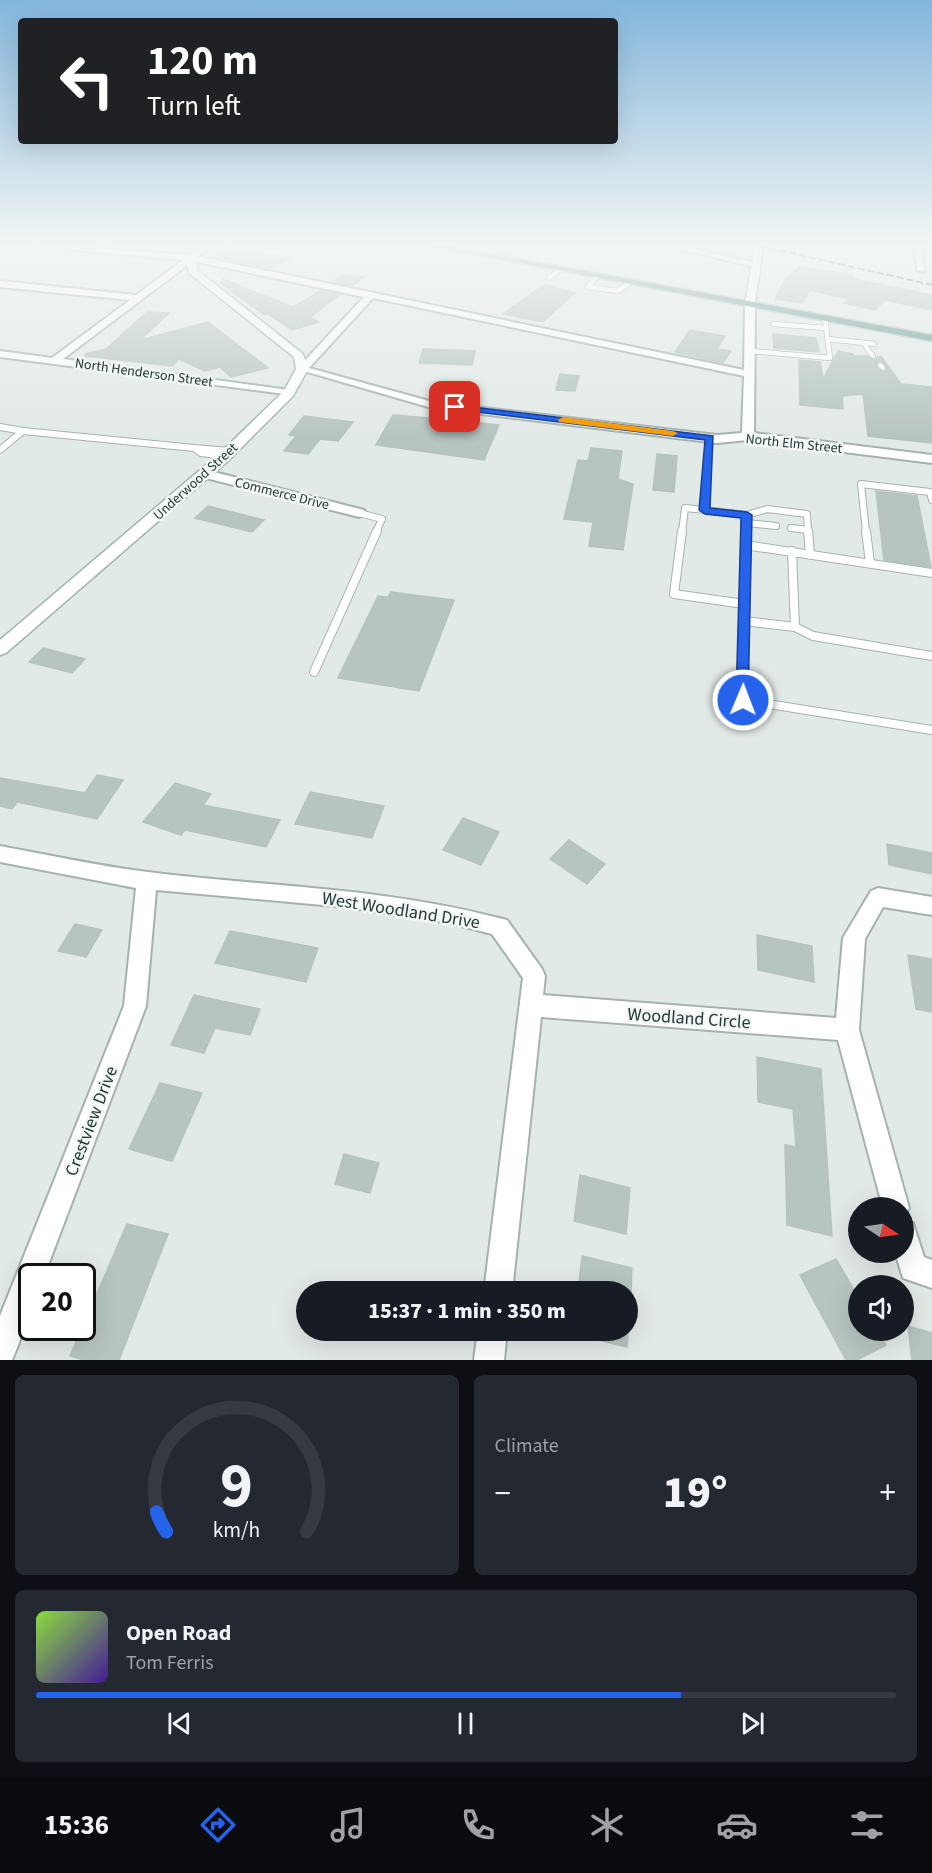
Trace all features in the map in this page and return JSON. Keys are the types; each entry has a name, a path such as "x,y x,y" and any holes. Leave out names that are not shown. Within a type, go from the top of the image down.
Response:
{"main road":[{"path":"772,309 826,323 932,338"}],"street":[{"path":"56,360 124,309"},
{"path":"240,309 299,356 302,369"},
{"name":"Underwood Street","path":"0,649 206,474 289,393 302,369 358,309"},
{"path":"440,309 750,374"},
{"path":"748,436 750,309"},
{"name":"North Henderson Street","path":"0,354 289,393"},
{"name":"North Elm Street","path":"302,369 432,405 710,438 748,436 932,459"},
{"name":"Commerce Drive","path":"206,474 359,513"},
{"name":"West Woodland Drive","path":"0,854 147,881 345,898 450,914 499,927 534,976 499,1281"},
{"name":"Crestview Drive","path":"0,1353 135,1006 147,881"},
{"path":"893,1197 847,1030 854,938 878,897 932,906"},
{"name":"Woodland Circle","path":"531,1005 847,1030"},
{"path":"912,1263 913,1268 932,1274"},
{"path":"489,1360 492,1341"}],"lane":[{"path":"751,351 830,358 826,323 773,324"},
{"path":"828,339 874,344"},
{"path":"863,343 873,356"},
{"path":"0,427 194,448 201,453 227,454"},
{"path":"0,450 23,430"},
{"path":"705,510 710,438"},
{"path":"870,563 861,484 930,492 932,500"},
{"path":"744,604 674,594 685,508 705,510 776,526"},
{"path":"747,519 767,509 807,514 810,554"},
{"path":"314,672 382,519 359,513"},
{"path":"747,519 743,700 932,730"},
{"path":"791,528 808,530"},
{"path":"745,545 932,573"},
{"path":"792,551 795,627"},
{"path":"744,621 795,627 813,636 932,656"}],"building":[{"path":"257,309 320,309 310,317 319,322 292,330 268,314 264,315"},
{"path":"509,309 557,309 543,322 503,314"},
{"path":"147,312 169,313 140,340 208,322 268,368 231,377 220,367 205,371 179,359 172,366 85,356 85,354 106,349"},
{"path":"690,330 725,336 717,349 731,351 723,363 675,352"},
{"path":"773,334 816,338 819,352 774,348"},
{"path":"423,349 475,351 472,365 419,363"},
{"path":"838,351 853,354 852,356 867,356 873,360 881,356 901,384 932,387 932,443 868,436 863,394 842,396 843,409 800,405 799,360 820,362 823,379"},
{"path":"560,374 579,376 575,391 556,390"},
{"path":"393,415 499,425 484,460 376,445"},
{"path":"304,416 353,422 338,441 320,439 308,454 284,451 296,436 289,435"},
{"path":"591,448 622,451 618,479 633,484 623,550 589,546 593,522 564,519 578,460 588,461"},
{"path":"657,454 677,456 674,492 653,490"},
{"path":"876,491 917,496 931,567 884,560"},
{"path":"208,506 264,520 252,532 195,518"},
{"path":"391,592 454,600 419,691 338,678 378,596 388,597"},
{"path":"43,648 85,659 72,673 29,662"},
{"path":"97,775 123,780 97,819 17,802 12,809 0,806 0,778 85,793"},
{"path":"175,783 211,794 203,805 280,820 266,847 185,830 181,835 143,822"},
{"path":"310,792 384,806 372,838 295,824"},
{"path":"463,818 499,832 481,865 443,850"},
{"path":"569,840 605,864 587,884 550,859"},
{"path":"887,844 932,853 932,874 889,865"},
{"path":"75,924 102,930 86,957 58,951"},
{"path":"230,931 318,948 306,982 215,963"},
{"path":"757,935 812,946 814,982 758,970"},
{"path":"908,955 932,959 932,1012 916,1009"},
{"path":"194,995 260,1009 250,1035 215,1028 204,1053 171,1045"},
{"path":"757,1057 821,1069 832,1236 787,1225 785,1145 796,1147 793,1109 758,1102"},
{"path":"160,1083 202,1093 172,1161 129,1149"},
{"path":"344,1154 379,1163 370,1193 335,1184"},
{"path":"580,1175 630,1188 626,1234 574,1221"},
{"path":"127,1224 168,1234 119,1360 84,1360 70,1356 76,1341 96,1341 96,1296"},
{"path":"582,1256 632,1268 631,1281 579,1281"},
{"path":"836,1259 848,1280 848,1341 884,1341 886,1345 857,1360 846,1360 800,1275"},
{"path":"914,1328 932,1333 932,1360 912,1360 910,1341 914,1341"},
{"path":"602,1341 627,1341 627,1347"}],"slow traffic":[{"path":"563,420 673,433"}],"route":[{"path":"455,407 710,438 705,510 747,515 743,700"}]}
